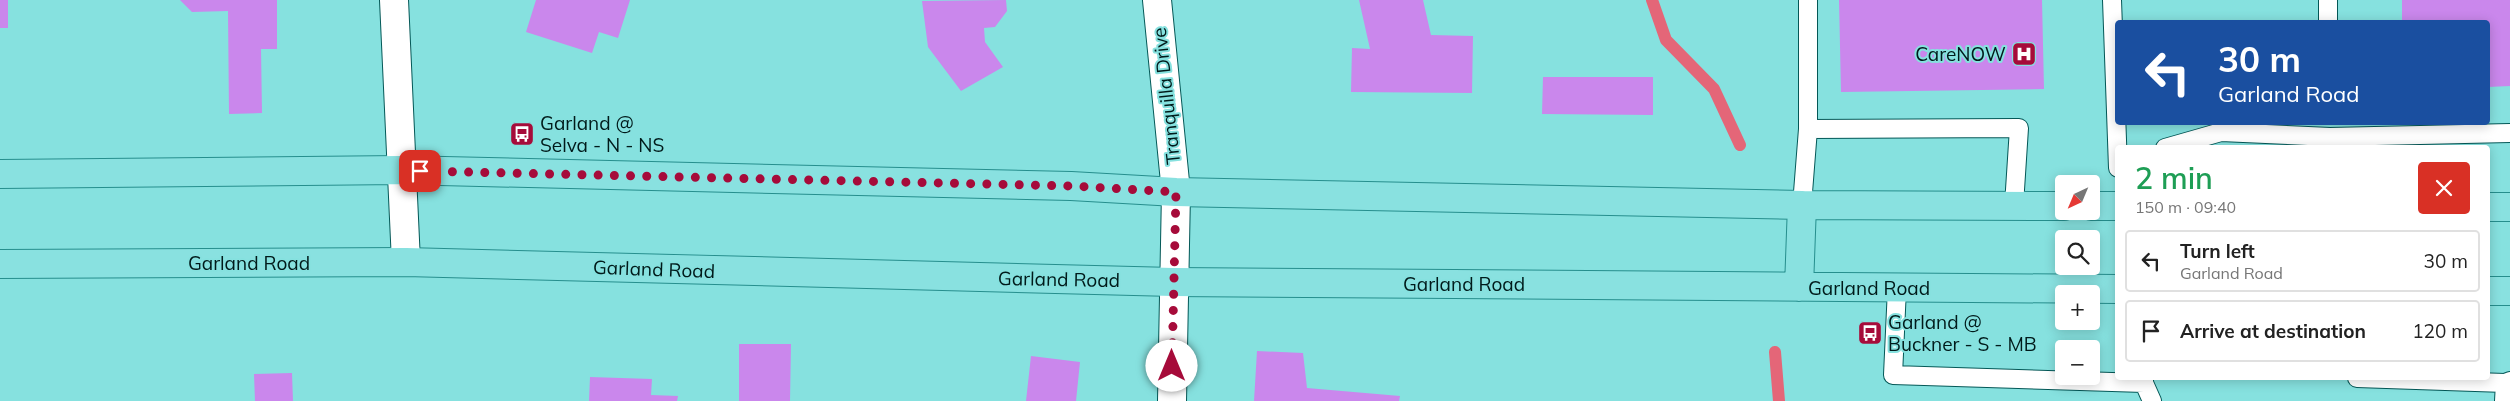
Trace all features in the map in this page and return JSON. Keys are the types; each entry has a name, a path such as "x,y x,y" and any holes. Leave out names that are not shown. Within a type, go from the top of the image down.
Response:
{"main road":[{"path":"0,174 400,170 1072,186 1176,192 1802,205 2055,206"},
{"path":"1800,287 1802,205"},
{"path":"2100,206 2115,206"},
{"path":"2490,207 2510,207"},
{"name":"Garland Road","path":"0,264 406,262 1173,282 2115,289"},
{"path":"2490,291 2510,291"}],"street":[{"path":"394,0 400,170 406,262"},
{"name":"Tranquilla Drive","path":"1157,0 1176,192 1172,401"}],"lane":[{"path":"1802,205 1808,129 1808,0"},
{"path":"2112,0 2115,101"},
{"path":"2328,0 2328,20"},
{"path":"2116,125 2117,145"},
{"path":"1808,129 2019,128 2014,205"},
{"path":"2176,145 2221,132 2330,136 2510,133"},
{"path":"1897,288 1893,375 2115,379"},
{"path":"2144,380 2152,401"},
{"path":"2432,380 2507,382 2504,401"}],"building":[{"path":"0,0 8,0 8,28 0,28"},
{"path":"180,0 277,0 277,49 261,49 262,113 229,114 228,11 192,12"},
{"path":"536,0 630,0 618,38 599,32 592,53 526,32"},
{"path":"1006,0 1007,11 995,27 984,28 985,42 1003,67 961,91 928,47 922,1"},
{"path":"1359,0 1423,0 1431,35 1473,36 1472,93 1351,92 1352,48 1370,49"},
{"path":"1839,0 2042,0 2044,89 1841,92"},
{"path":"2402,0 2510,0 2510,86 2490,87 2490,20 2402,20"},
{"path":"1543,77 1653,77 1653,115 1542,114"},
{"path":"739,344 791,344 790,401 739,401"},
{"path":"1257,351 1303,353 1307,388 1400,396 1399,401 1254,401"},
{"path":"1031,356 1080,362 1076,401 1026,401"},
{"path":"292,373 293,401 255,401 254,374"},
{"path":"590,377 652,379 651,395 678,396 677,401 589,401"}],"waterway":[{"path":"1652,0 1666,40 1714,89 1740,145"},
{"path":"1775,352 1779,401"}],"place":[{"name":"CareNOW","path":"2024,54"},
{"name":"Garland @ Selva - N - NS","path":"522,134"},
{"name":"Garland @ Buckner - S - MB","path":"1870,333"}],"route":[{"path":"420,171 1072,186 1176,192 1172,366"}]}
